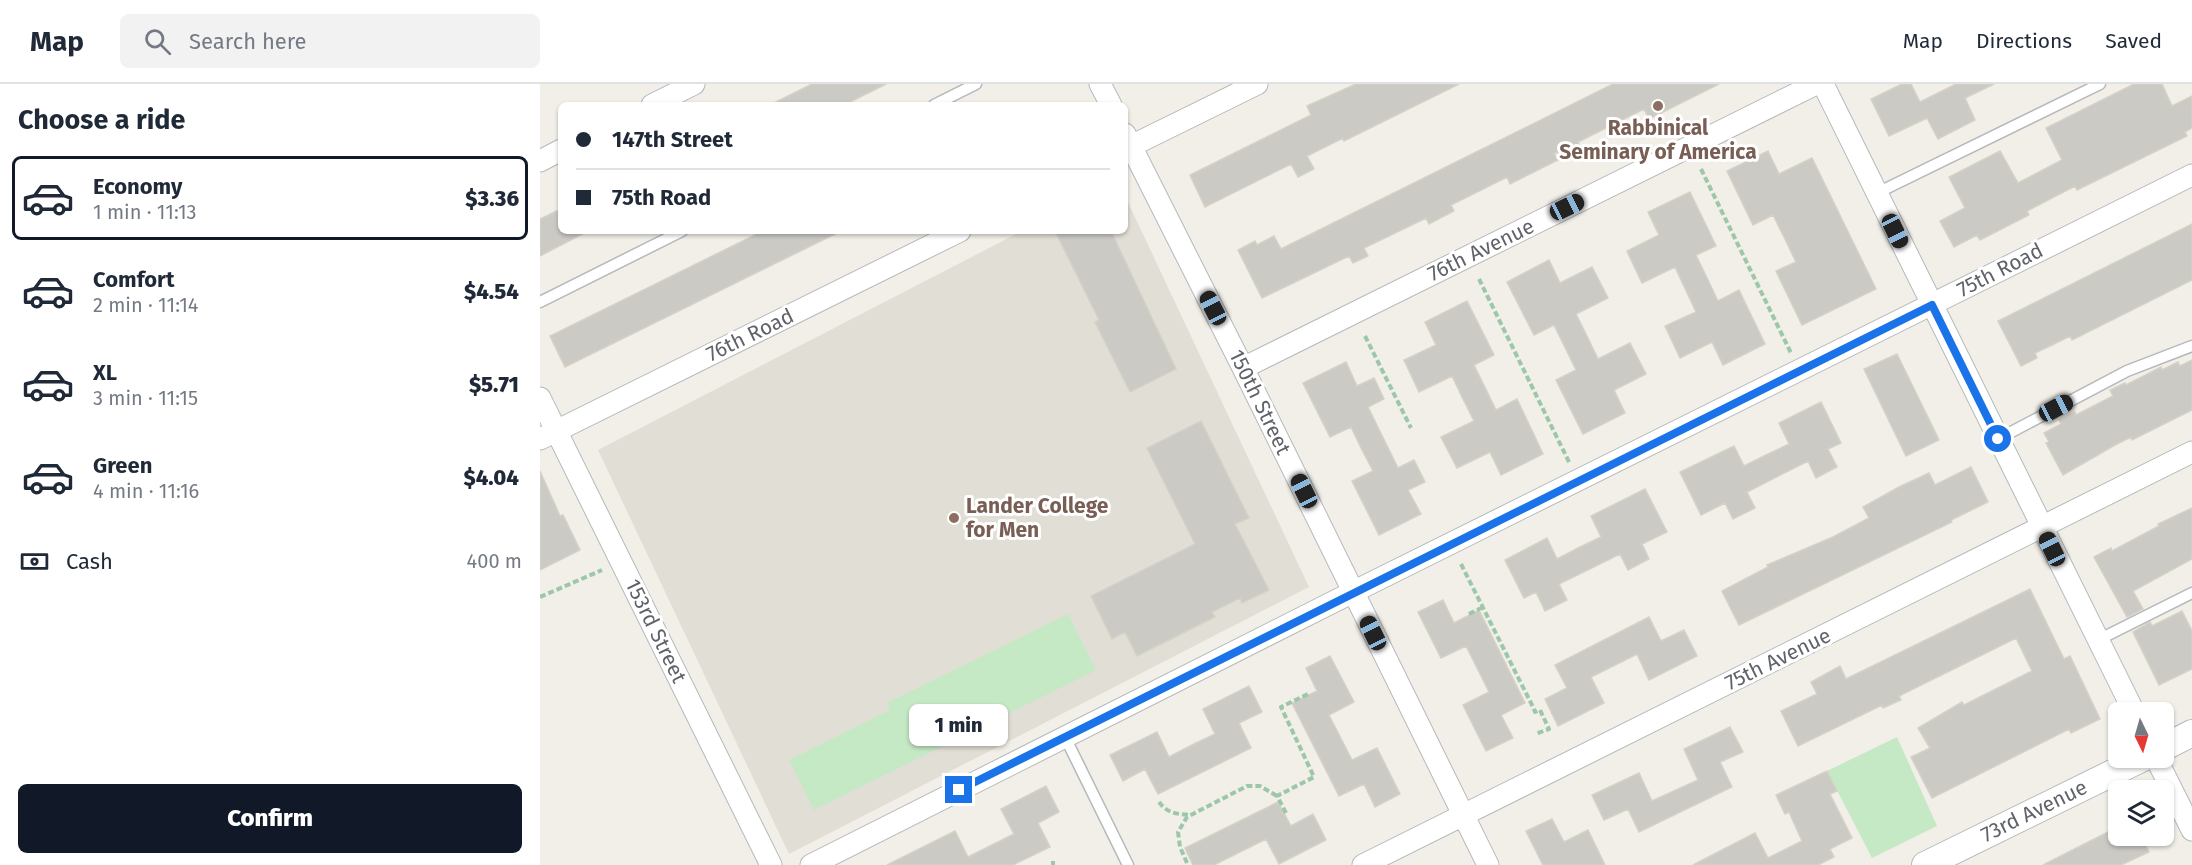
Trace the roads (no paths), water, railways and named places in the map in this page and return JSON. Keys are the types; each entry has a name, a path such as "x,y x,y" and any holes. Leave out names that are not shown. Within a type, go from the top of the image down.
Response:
{"street":[{"path":"658,102 694,84"},
{"path":"1100,84 1109,102"},
{"path":"1128,143 1257,84"},
{"name":"76th Avenue","path":"1243,368 1816,84"},
{"path":"1823,84 2129,702"},
{"name":"150th Street","path":"1128,145 1243,368 1488,865"},
{"path":"540,161 558,152"},
{"name":"75th Road","path":"811,865 1353,592 2192,175"},
{"name":"76th Road","path":"548,435 954,234"},
{"name":"153rd Street","path":"540,398 548,435 771,865"},
{"name":"75th Avenue","path":"1363,865 2192,453"},
{"path":"2174,743 2192,734"},
{"name":"73rd Avenue","path":"1925,865 2123,768"},
{"path":"2161,768 2192,830"}],"lane":[{"path":"940,102 976,84"},
{"path":"1877,194 2100,84"},
{"path":"540,302 676,234"},
{"path":"1998,439 2127,371 2192,346"},
{"path":"2098,640 2192,592"},
{"path":"1065,737 1128,865"}],"place":[{"name":"Rabbinical Seminary of America","path":"1658,106"},
{"name":"Lander College for Men","path":"954,518"}]}
